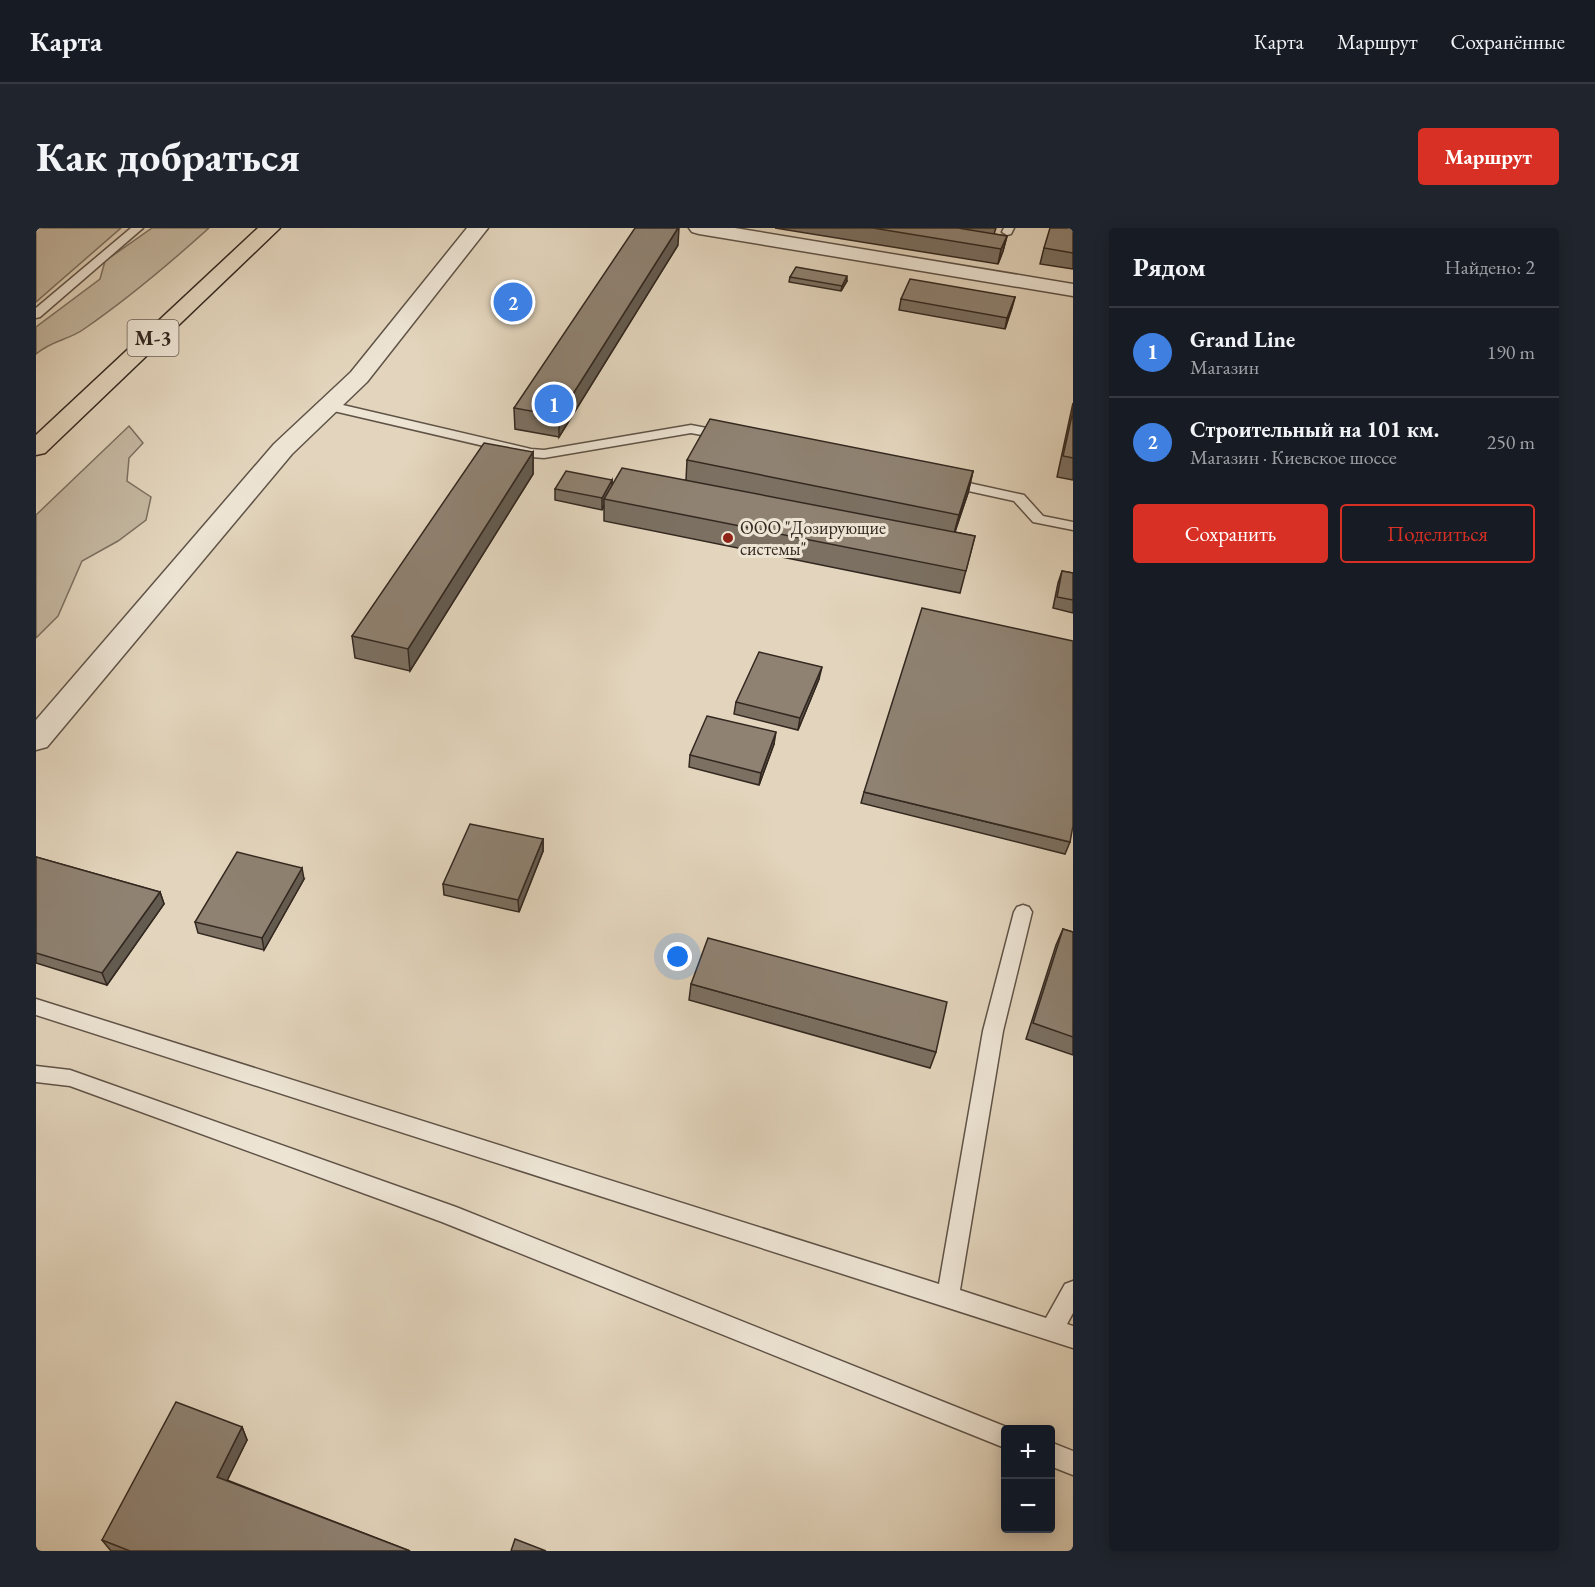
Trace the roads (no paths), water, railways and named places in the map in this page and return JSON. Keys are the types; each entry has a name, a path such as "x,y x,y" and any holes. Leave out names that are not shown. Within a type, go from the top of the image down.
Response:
{"highway":[{"name":"М-3","path":"36,448 270,228"}],"street":[{"path":"36,740 283,449 358,377 478,228"},
{"path":"699,228 1073,290"}],"lane":[{"path":"36,314 138,228"},
{"path":"330,406 531,453 544,454 691,429 738,438"},
{"path":"937,481 1019,498 1038,519 1073,526"},
{"path":"948,1295 993,1031 1023,912"},
{"path":"36,1007 948,1295 1073,1337"},
{"path":"36,1074 70,1078 448,1214 1001,1434"},
{"path":"1051,1330 1073,1291"},
{"path":"1055,1456 1073,1463"}],"place":[{"name":"Строительный на 101 км.","path":"513,302"},
{"name":"Grand Line","path":"554,404"},
{"name":"ООО \"Дозирующие системы\"","path":"728,538"}]}
